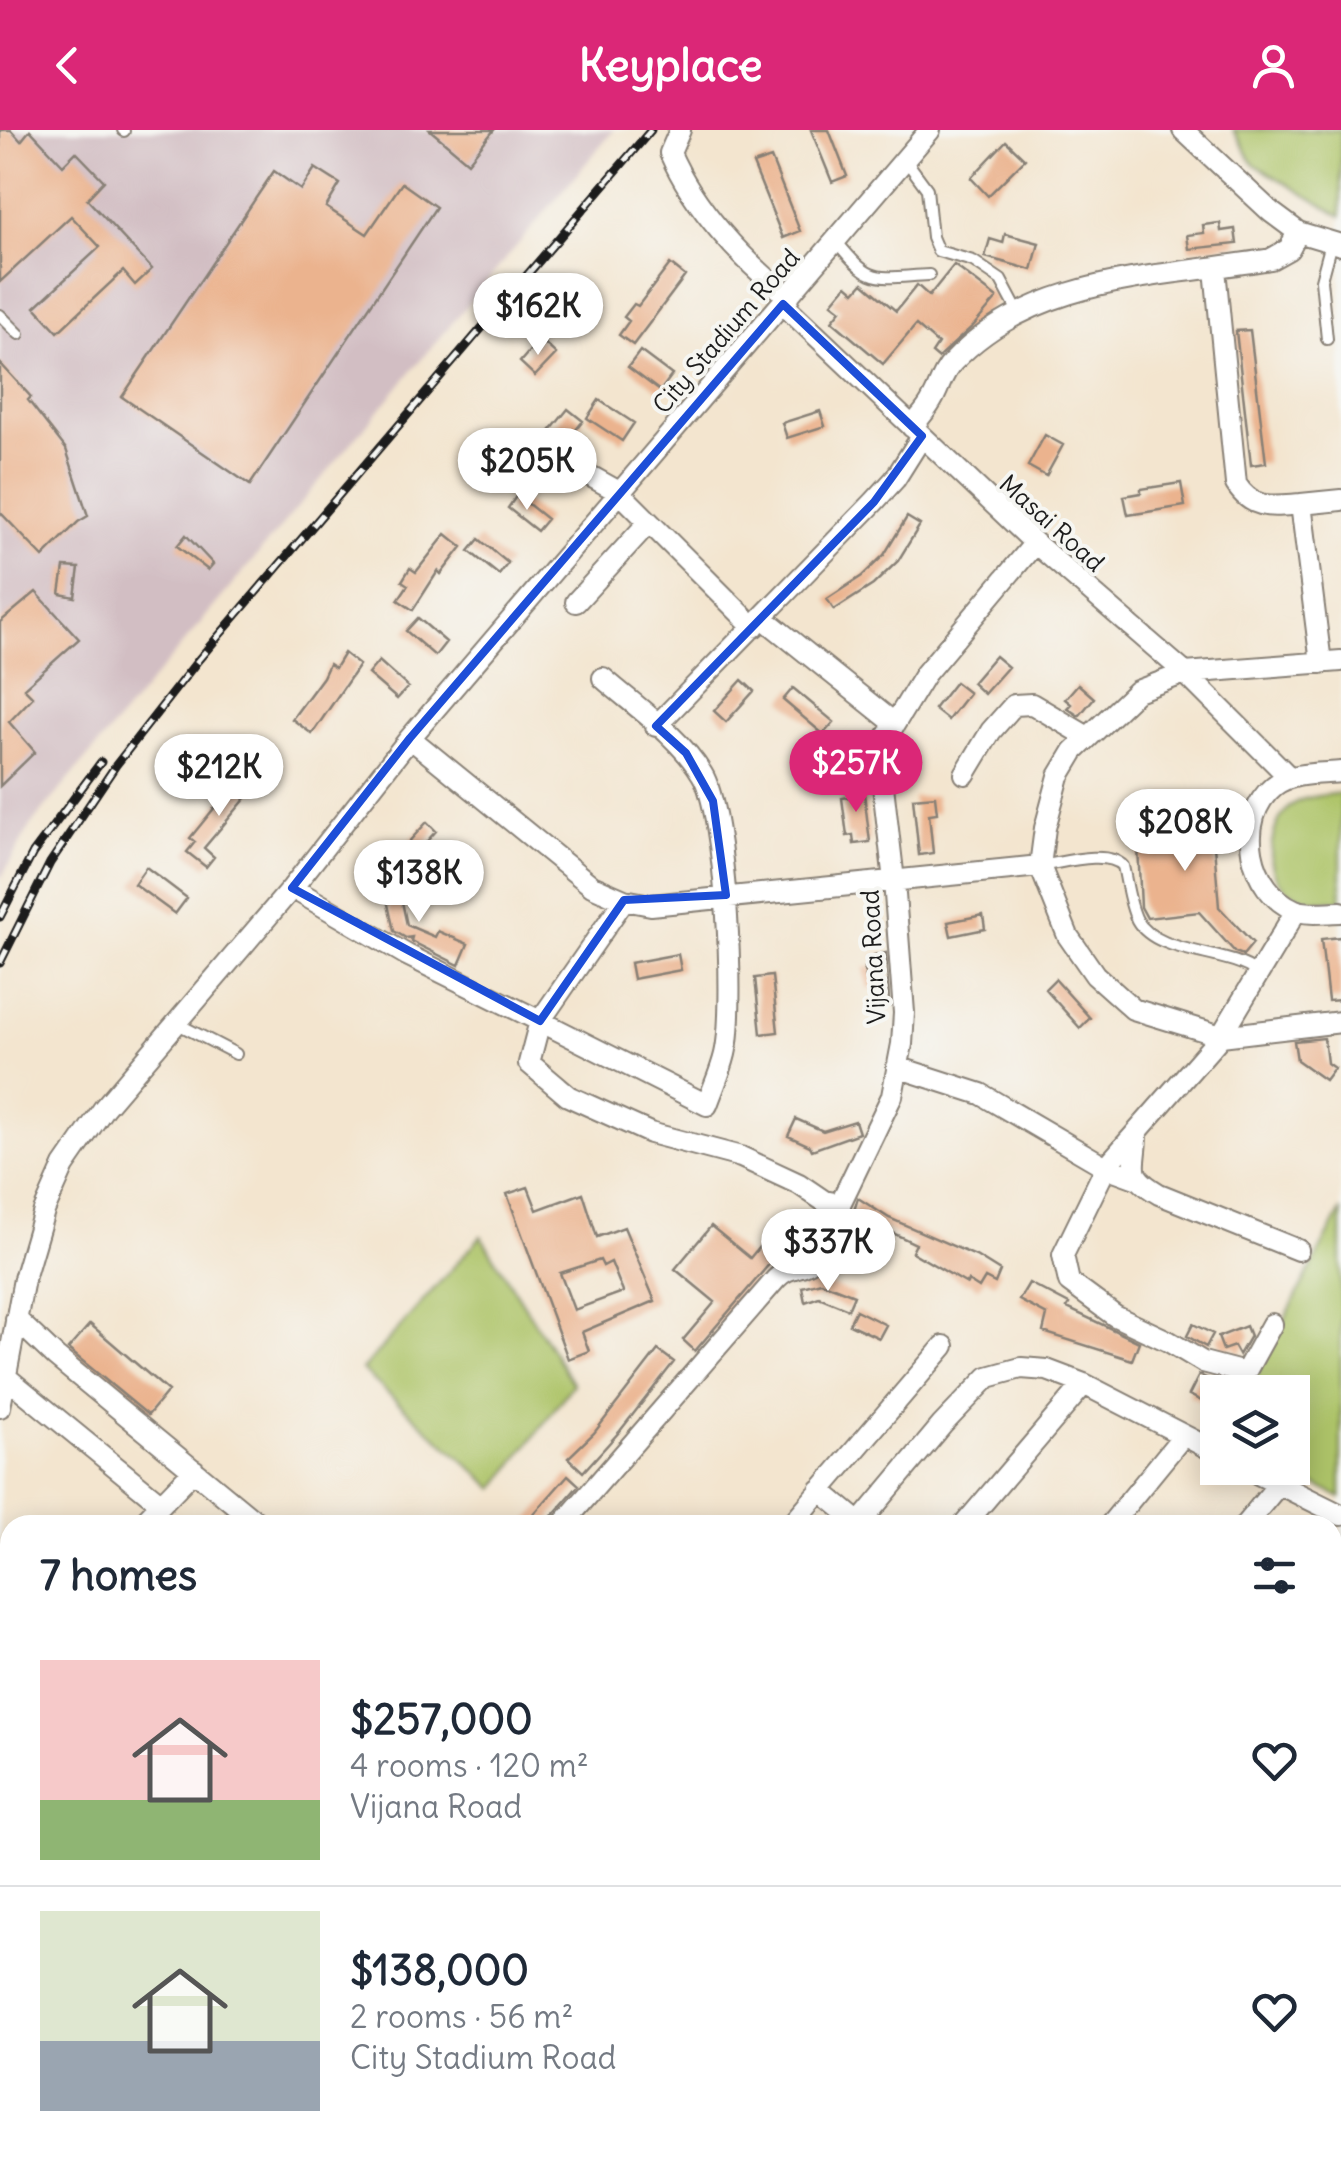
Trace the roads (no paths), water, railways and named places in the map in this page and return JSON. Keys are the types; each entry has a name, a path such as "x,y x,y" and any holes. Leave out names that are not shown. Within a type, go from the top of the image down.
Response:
{"street":[{"name":"Masai Road","path":"680,130 670,153 696,198 762,276 917,431 1035,543 1184,674 1290,778"},
{"name":"City Stadium Road","path":"0,1407 34,1242 58,1178 104,1108 292,888 410,738 930,130"},
{"path":"1184,130 1271,212 1298,232 1336,243"},
{"path":"656,726 895,479 943,374 978,337 1018,312 1084,288 1281,255 1298,232"},
{"path":"1215,269 1236,484 1256,506 1341,500"},
{"path":"585,473 619,492 758,623 894,723"},
{"path":"1301,504 1331,662 1184,674 1136,691 1074,750 1059,776 1040,866 1068,936 1095,975 1133,1008 1222,1036 1341,1022"},
{"path":"576,602 649,522"},
{"name":"Vijana Road","path":"571,1515 776,1279 789,1268 805,1264 835,1234 840,1204 892,1096 904,1013 881,769 886,738 925,674 1035,543"},
{"path":"292,888 407,955 707,1105 725,1055 729,1026 726,895 713,801 704,776 686,752 603,678"},
{"path":"965,774 991,731 1014,704 1032,704 1088,736"},
{"path":"410,738 592,886 624,900 651,905 1040,866"},
{"path":"1341,772 1290,778 1273,787 1258,807 1251,860 1272,894 1296,911 1341,912"},
{"path":"624,900 540,1021 529,1063 568,1096 650,1133 741,1157 799,1184 824,1201 840,1204"},
{"path":"1272,1324 1252,1364 1240,1374 1202,1362 1115,1316 1069,1282 1063,1255 1106,1168 1222,1036 1296,911"},
{"path":"897,1068 980,1094 1106,1168 1136,1178 1159,1194 1298,1250"},
{"path":"1136,1178 1138,1134"},
{"path":"16,1319 243,1515"},
{"path":"799,1515 944,1346"},
{"path":"868,1515 942,1425 988,1377 1021,1368 1047,1370 1084,1384 1200,1445"},
{"path":"6,1377 160,1504"},
{"path":"973,1515 1084,1384"},
{"path":"1118,1515 1182,1437"},
{"path":"150,1515 194,1470"},
{"path":"1253,1515 1278,1485"},
{"path":"1281,1485 1341,1515"},
{"path":"820,1490 850,1515"}],"lane":[{"path":"905,158 926,189 932,237 938,251 973,261 1001,280 1018,312"},
{"path":"836,241 870,276 928,275"},
{"path":"1327,340 1321,280 1336,243"},
{"path":"0,315 19,334"},
{"path":"1040,866 1104,858 1118,860 1123,866 1134,913 1145,930 1190,950 1245,963 1258,973"},
{"path":"175,1022 236,1054"}],"railway":[{"path":"0,963 50,863 116,765 199,659 651,130"},
{"path":"0,917 33,853 101,762"}]}
